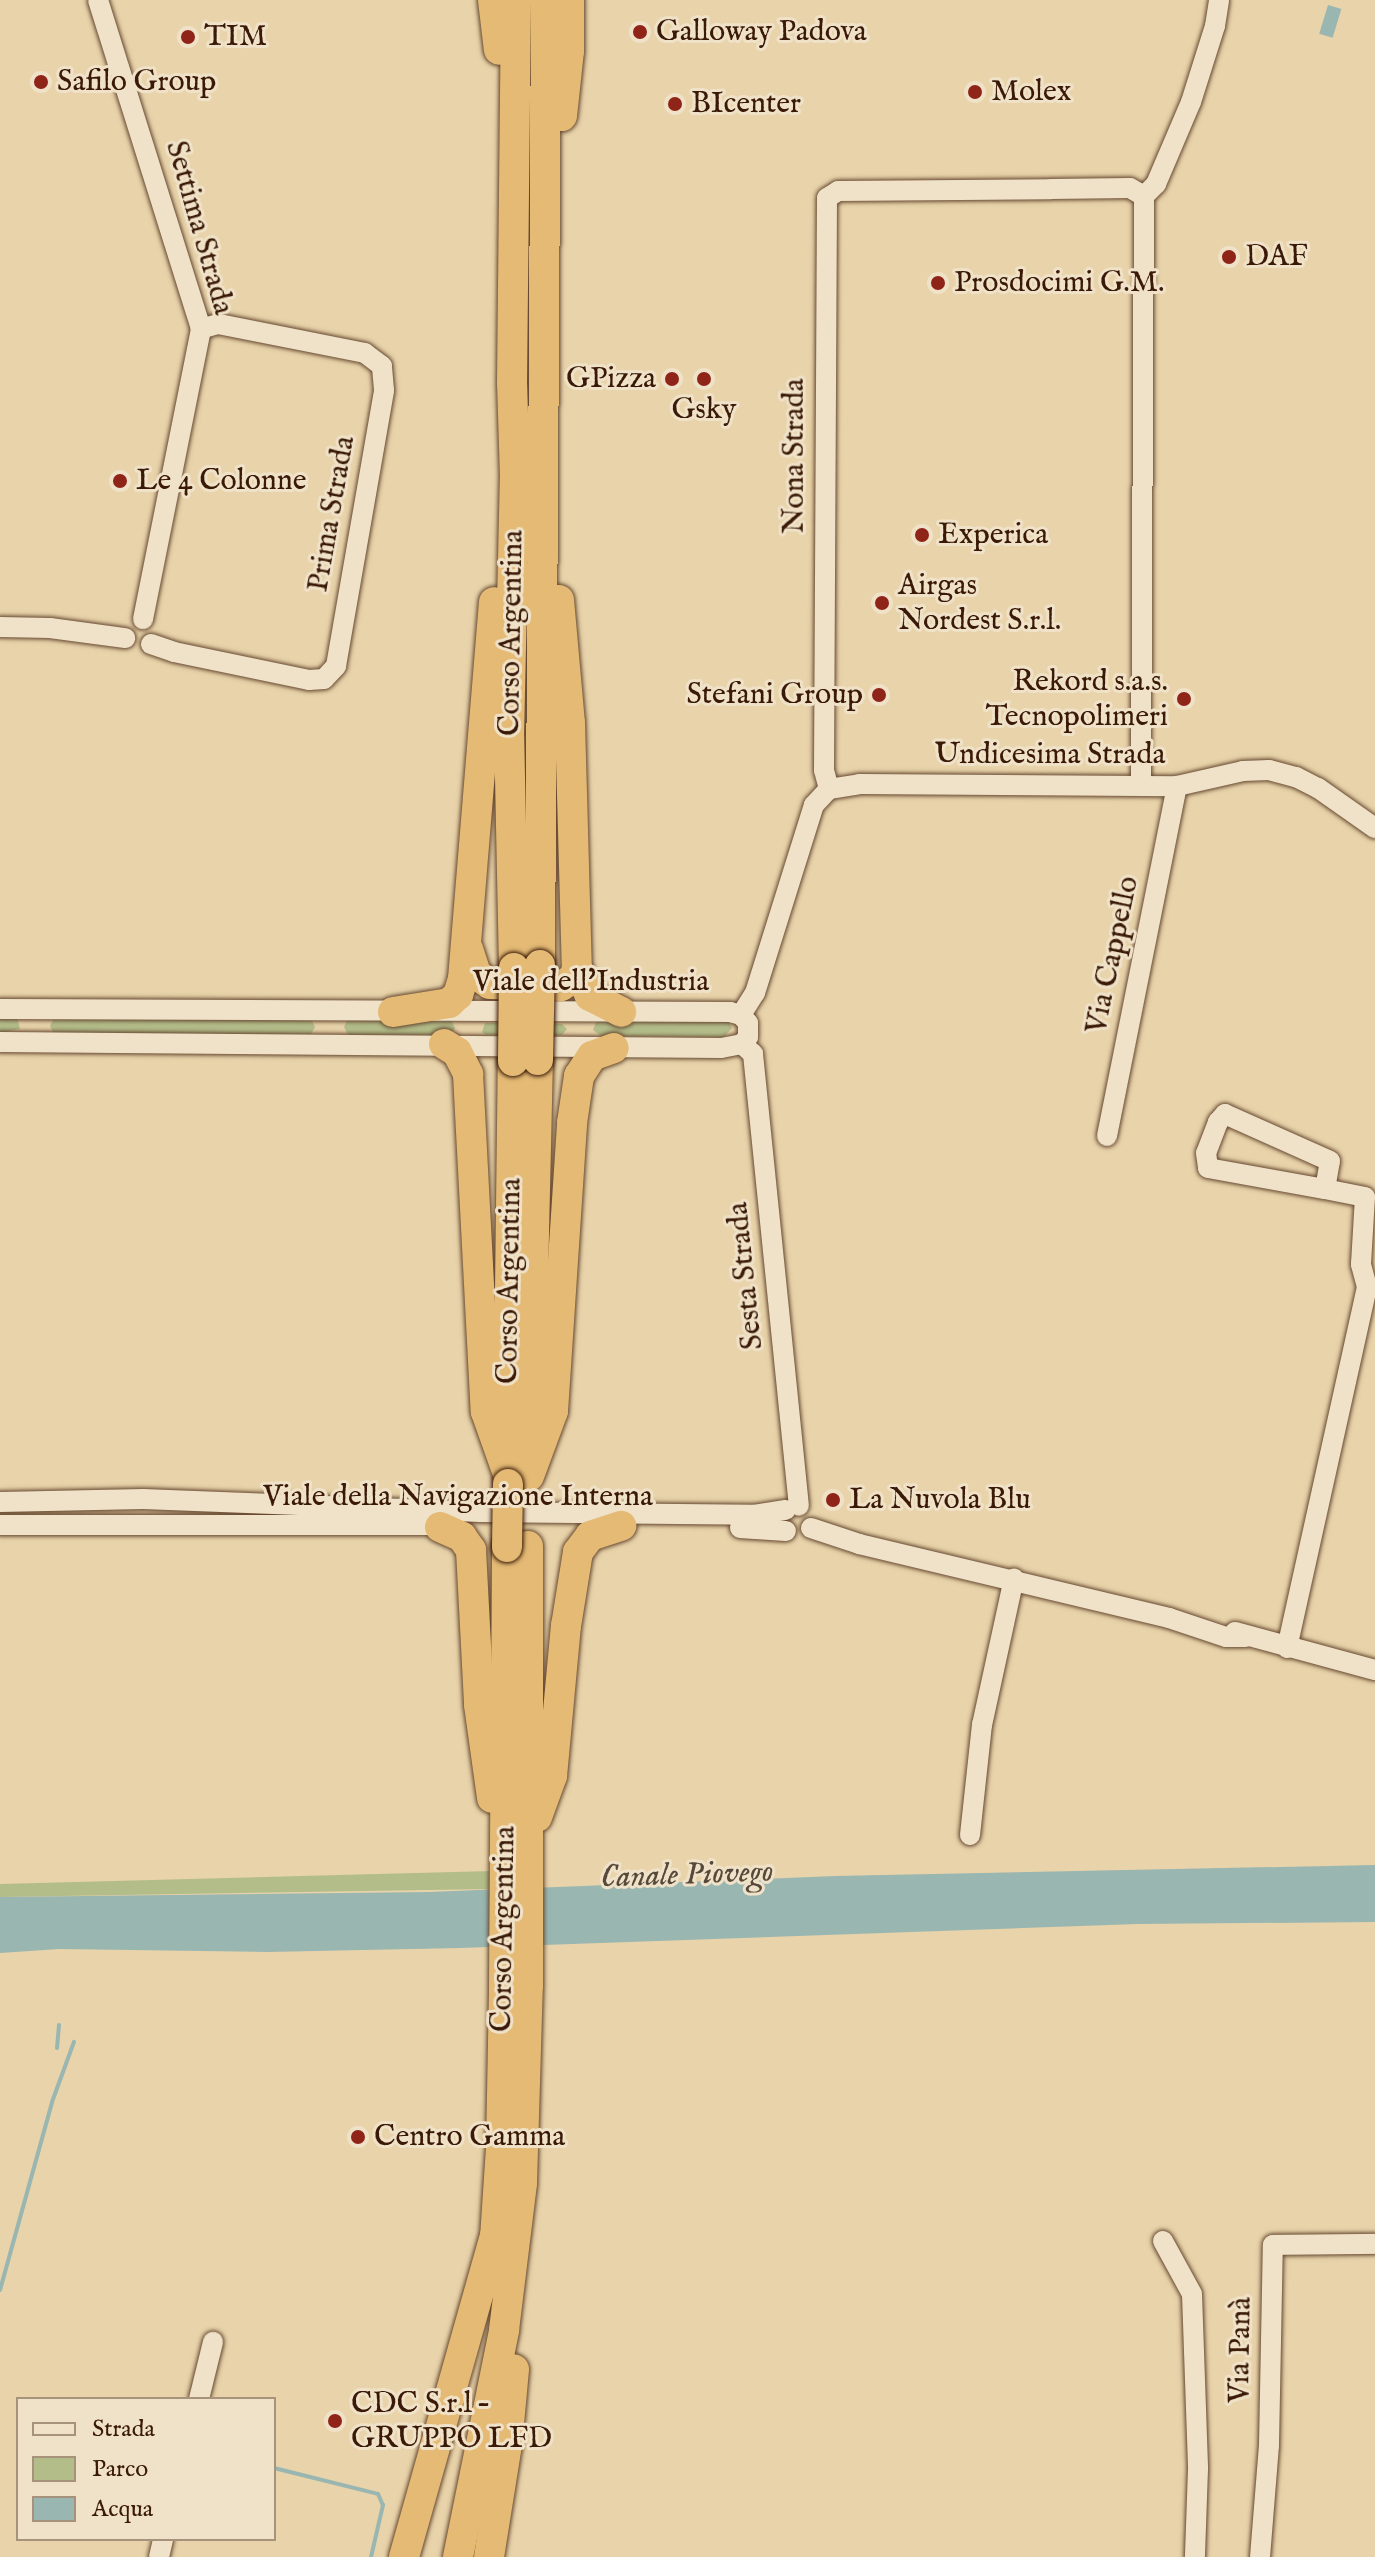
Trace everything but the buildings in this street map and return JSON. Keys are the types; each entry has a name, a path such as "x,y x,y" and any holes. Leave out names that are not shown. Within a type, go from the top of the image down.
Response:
{"highway":[{"path":"493,0 500,66 500,156 513,241"},
{"name":"Corso Argentina","path":"516,0 512,384 515,477 509,736 527,966"},
{"name":"Corso Argentina","path":"458,2557 504,2330 522,2183 516,1986 518,1479 527,966 543,387 546,0"},
{"path":"545,241 559,185 569,51 569,0"},
{"path":"393,1012 449,1003 458,995 468,949 481,736 512,384"},
{"path":"468,949 476,974 490,984 561,986 574,978 577,968 570,723 543,387"},
{"path":"577,968 590,996 621,1012"},
{"path":"444,1044 457,1052 468,1074 486,1412 518,1479"},
{"path":"518,1479 553,1411 572,1123 579,1076 592,1056 614,1048"},
{"path":"517,1844 552,1776 566,1626 578,1552 590,1536 621,1526"},
{"path":"440,1527 462,1537 471,1550 473,1628 487,1779 517,1844"},
{"name":"Corso Argentina","path":"437,2557 486,2326 516,1986"},
{"path":"489,2557 509,2430 517,2330 522,2183"},
{"path":"404,2557 496,2230"}],"street":[{"name":"Settima Strada","path":"98,0 201,329 143,619"},
{"path":"1141,786 1144,196 1156,184 1191,102 1215,26 1219,0"},
{"name":"Nona Strada","path":"829,789 824,770 827,198 838,191 1130,188 1144,196"},
{"name":"Prima Strada","path":"0,627 50,628 125,638 135,649 151,644 174,652 309,680 324,679 336,666 384,390 382,366 365,353 218,324 201,329"},
{"path":"125,638 129,623 143,619 154,628 151,644"},
{"name":"Undicesima Strada","path":"829,789 859,784 1177,786 1243,771 1269,770 1296,777 1318,788 1375,828"},
{"name":"Via Cappello","path":"1107,1136 1177,786"},
{"path":"741,1015 755,993 814,805 829,789"},
{"name":"Viale dell'Industria","path":"0,1009 730,1012 741,1015 748,1023 748,1037 742,1044"},
{"path":"31,1042 32,1009"},
{"path":"0,1042 614,1048 721,1048 742,1044"},
{"name":"Sesta Strada","path":"742,1044 753,1054 798,1469 790,1516"},
{"path":"1287,1648 1367,1287 1361,1264 1365,1197 1208,1168 1206,1153 1218,1122 1225,1114 1330,1161 1325,1189"},
{"name":"Viale della Navigazione Interna","path":"0,1502 150,1502 543,1513 790,1516"},
{"path":"88,1502 110,1509 109,1518 97,1526"},
{"path":"130,1526 130,1513 150,1502"},
{"name":"Viale della Navigazione Interna","path":"0,1525 621,1526 790,1516"},
{"name":"Viale della Navigazione Interna","path":"790,1516 798,1536 811,1528 859,1544 1014,1578 1169,1618 1199,1620 1246,1637 1375,1670"},
{"path":"970,1835 982,1725 1014,1578"},
{"name":"Via Panà","path":"1163,2241 1192,2294 1198,2469 1195,2557"},
{"name":"Via Panà","path":"1260,2557 1269,2445 1273,2245 1375,2244"},
{"path":"199,2397 213,2342"}],"green space":[{"path":"0,1017 17,1017 20,1029 0,1033"},
{"path":"54,1018 311,1019 315,1027 311,1034 54,1034 50,1026"},
{"path":"348,1019 451,1020 455,1028 451,1035 348,1035 344,1027"},
{"path":"597,1020 728,1021 732,1028 724,1037 601,1036 593,1030"},
{"path":"485,1023 562,1024 567,1029 562,1035 486,1035 482,1032"},
{"path":"492,1871 492,1889 0,1897 0,1884"}],"water":[{"path":"1328,5 1341,9 1333,38 1319,34"},
{"path":"1375,1865 1375,1922 1137,1924 460,1948 267,1952 59,1949 0,1953 0,1897 429,1892 835,1876"}],"waterway":[{"path":"57,2048 59,2025"},
{"path":"0,2290 52,2102 74,2042"},
{"path":"276,2468 378,2494 383,2505 371,2557"}],"place":[{"name":"Galloway Padova","path":"640,32"},
{"name":"TIM","path":"188,37"},
{"name":"Safilo Group","path":"41,82"},
{"name":"Molex","path":"975,92"},
{"name":"BIcenter","path":"675,104"},
{"name":"DAF","path":"1229,257"},
{"name":"Prosdocimi G.M.","path":"938,283"},
{"name":"GPizza","path":"672,379"},
{"name":"Gsky","path":"704,379"},
{"name":"Le 4 Colonne","path":"120,481"},
{"name":"Experica","path":"922,535"},
{"name":"Airgas Nordest S.r.l.","path":"882,603"},
{"name":"Stefani Group","path":"879,695"},
{"name":"Rekord s.a.s. Tecnopolimeri","path":"1184,699"},
{"name":"La Nuvola Blu","path":"833,1500"},
{"name":"Centro Gamma","path":"358,2137"},
{"name":"CDC S.r.l – GRUPPO LFD","path":"335,2421"}],"water label":[{"name":"Canale Piovego","path":"687,1876"}]}
